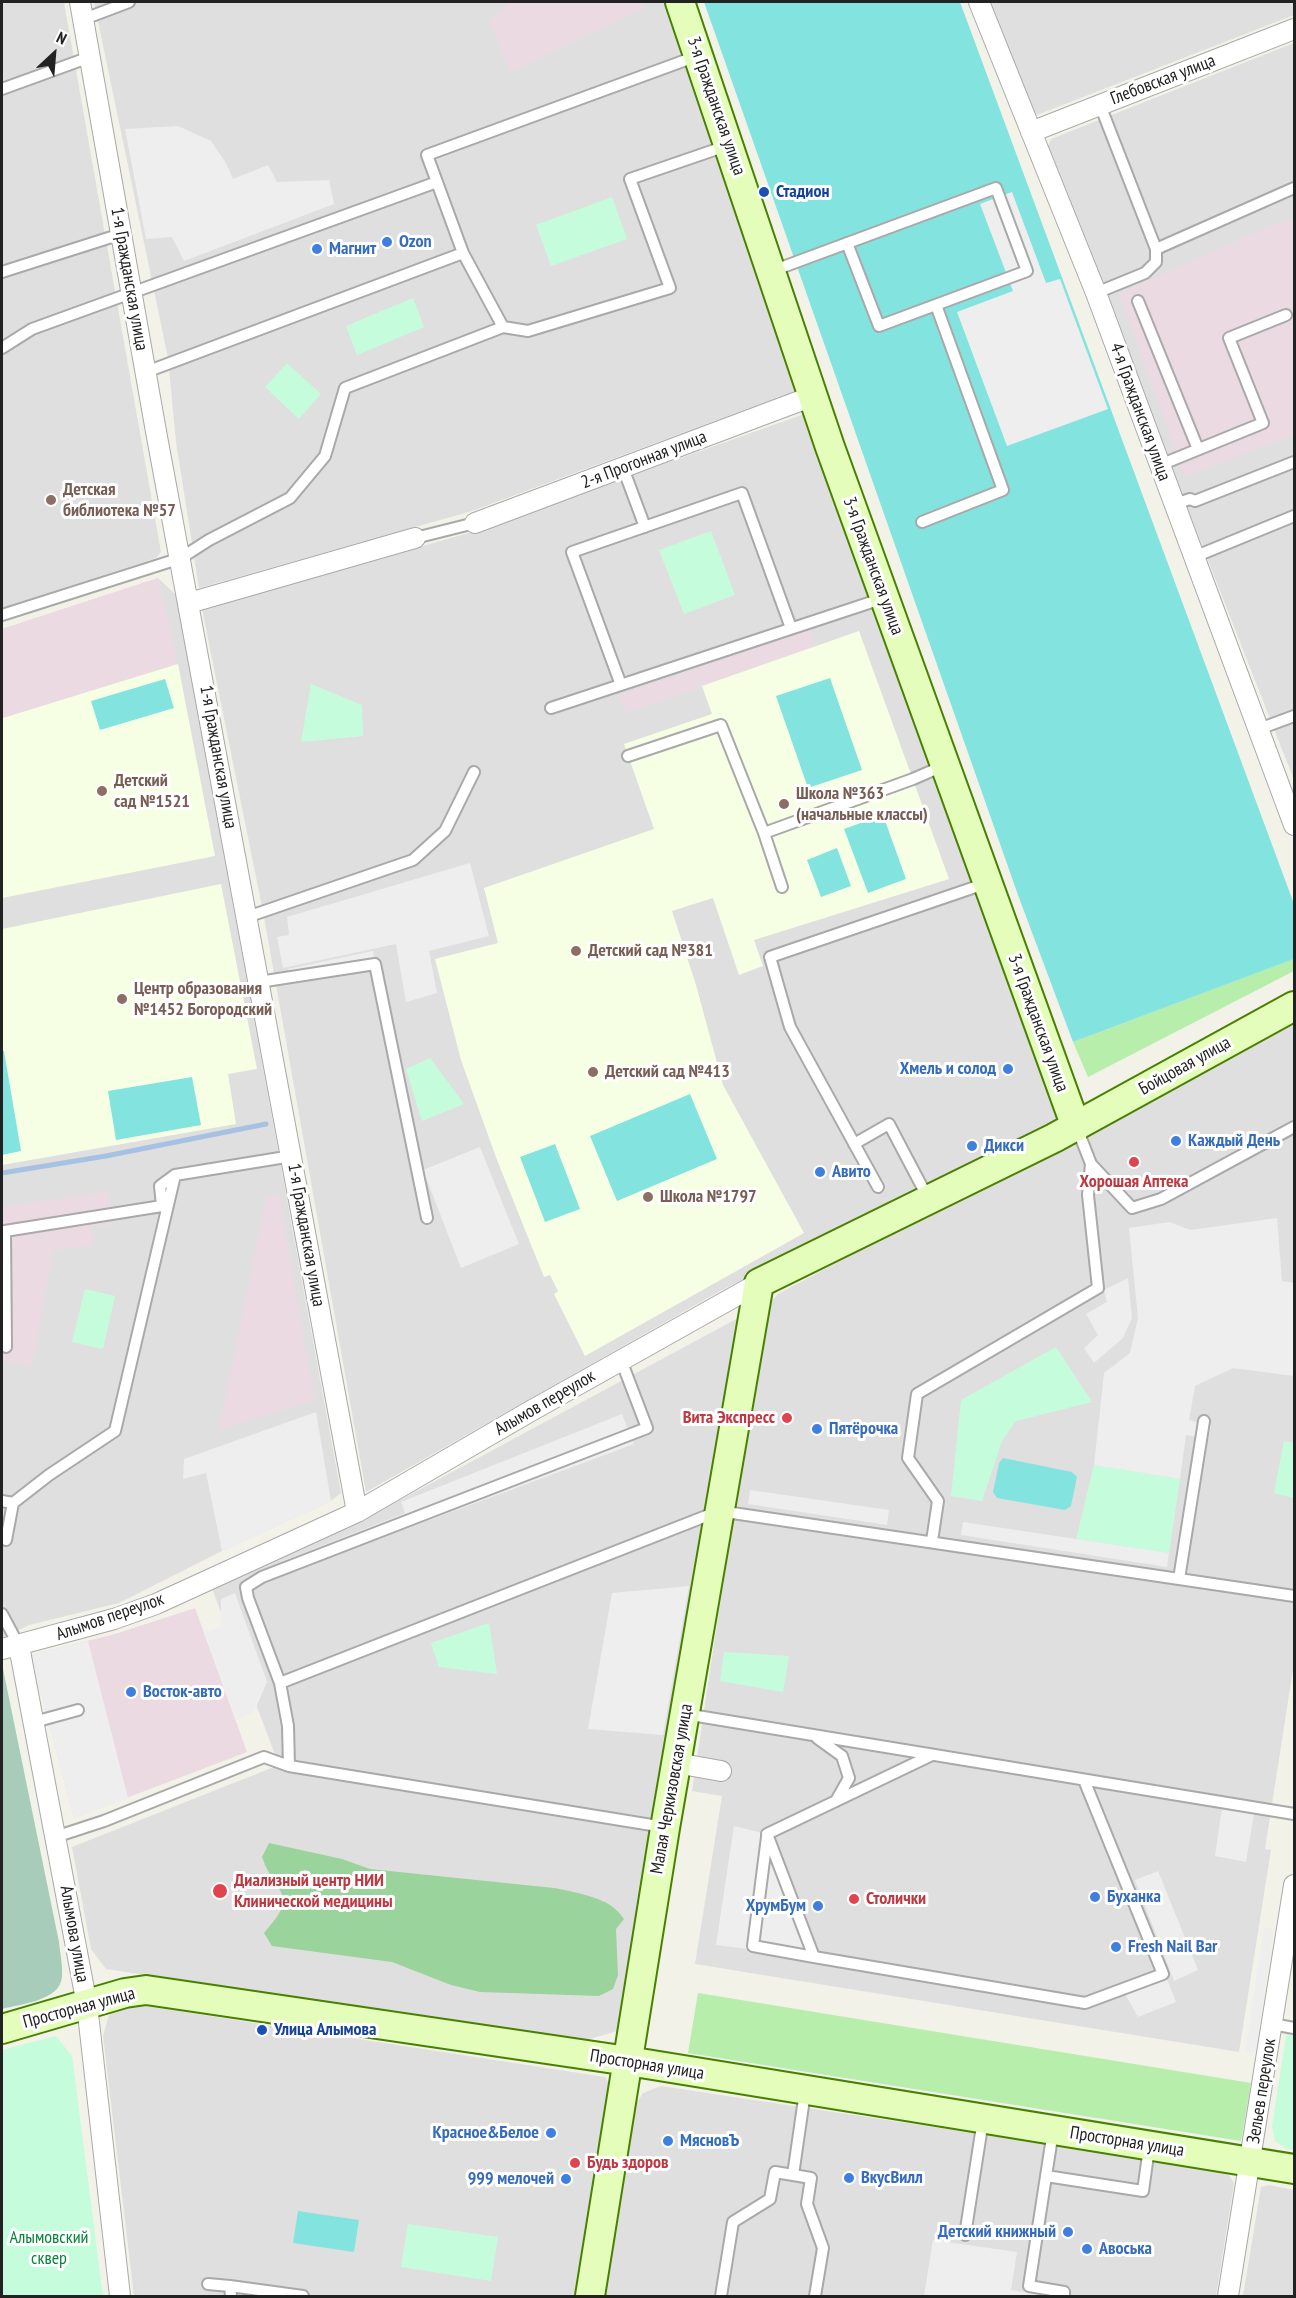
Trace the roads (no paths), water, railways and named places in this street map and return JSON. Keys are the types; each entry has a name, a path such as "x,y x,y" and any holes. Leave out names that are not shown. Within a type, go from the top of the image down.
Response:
{"street":[{"name":"3-я Гражданская улица","path":"680,2 813,396 1076,1127"},
{"name":"4-я Гражданская улица","path":"979,2 1096,292 1294,825"},
{"name":"1-я Гражданская улица","path":"82,10 146,372 357,1512"},
{"name":"Глебовская улица","path":"1031,132 1294,29"},
{"name":"2-я Прогонная улица","path":"475,523 813,396"},
{"path":"189,603 415,538"},
{"name":"Бойцовая улица","path":"1076,1127 1294,1006"},
{"name":"Алымов переулок","path":"10,1647 114,1619 156,1604 357,1512 759,1283 1076,1127"},
{"name":"Малая Черкизовская улица","path":"590,2296 684,1714 759,1283"},
{"name":"Алымова улица","path":"10,1647 34,1722 87,2005 120,2296"},
{"path":"676,1763 721,1771"},
{"name":"Зельев переулок","path":"1228,2296 1272,2024 1291,1935 1294,1885"},
{"name":"Просторная улица","path":"2,2029 125,1993 146,1990 628,2061 1294,2169"}],"lane":[{"path":"82,10 129,2"},
{"path":"502,327 462,253 427,155 699,56"},
{"path":"2,89 90,57"},
{"path":"1096,292 1145,273 1156,262 1156,249 1100,105"},
{"path":"2,615 181,558 209,540 290,498 325,456 345,388 502,327 528,331 670,288 630,179 729,145"},
{"path":"2,348 32,329 437,182"},
{"path":"771,271 996,188 1027,271 879,326 847,243"},
{"path":"1156,249 1294,188"},
{"path":"2,272 121,234"},
{"path":"146,372 462,253"},
{"path":"1138,301 1198,449"},
{"path":"922,522 1003,490 936,305"},
{"path":"1160,465 1263,423 1229,338 1286,315"},
{"path":"1175,504 1190,499 1195,501 1294,462"},
{"path":"623,468 645,526"},
{"path":"621,685 572,552 742,493 791,628"},
{"path":"1194,557 1294,516"},
{"path":"415,538 475,523"},
{"path":"551,708 885,598"},
{"path":"1259,729 1294,716"},
{"path":"628,756 721,725 764,832 782,887"},
{"path":"764,832 946,765"},
{"path":"247,917 413,860 446,831 474,772"},
{"path":"878,1187 790,1027 770,957 987,883"},
{"path":"259,982 375,964 427,1218"},
{"path":"854,1144 889,1124 929,1200"},
{"path":"1076,1127 1091,1164 1132,1208 1161,1199 1294,1127"},
{"path":"6,1347 5,1231 162,1206 160,1186 176,1175 291,1156"},
{"path":"933,1541 938,1502 908,1458 917,1394 1098,1288 1088,1195 1091,1164"},
{"path":"6,1540 7,1502 115,1431 176,1175"},
{"path":"289,1766 288,1726 280,1683 246,1587 262,1577 646,1428 621,1360"},
{"path":"1179,1579 1204,1420"},
{"path":"280,1683 718,1511 1294,1596"},
{"path":"2,1614 10,1647"},
{"path":"34,1722 78,1710"},
{"path":"684,1714 1294,1814"},
{"path":"814,1735 842,1756 849,1778 836,1801"},
{"path":"767,1834 932,1755"},
{"path":"55,1837 104,1821 264,1757 289,1766 665,1828"},
{"path":"767,1834 753,1946 1085,2003 1163,1974 1084,1780"},
{"path":"767,1834 814,1957"},
{"path":"1272,2024 1294,2028"},
{"path":"794,2175 805,2091"},
{"path":"964,2235 983,2119"},
{"path":"1053,2131 1029,2286 1064,2292 1064,2296"},
{"path":"1046,2176 1143,2191 1150,2146"},
{"path":"721,2296 733,2222 770,2199 775,2172 811,2178 807,2204 823,2248 816,2296"},
{"path":"208,2284 230,2291 303,2296"}],"waterway":[{"path":"2,1173 106,1156 266,1124"}],"place":[{"name":"Стадион","path":"764,192"},
{"name":"Ozon","path":"387,242"},
{"name":"Магнит","path":"317,249"},
{"name":"Детская библиотека №57","path":"51,500"},
{"name":"Детский сад №1521","path":"102,791"},
{"name":"Школа №363 (начальные классы)","path":"784,804"},
{"name":"Детский сад №381","path":"576,951"},
{"name":"Центр образования №1452 Богородский","path":"122,999"},
{"name":"Хмель и солод","path":"1008,1069"},
{"name":"Детский сад №413","path":"593,1072"},
{"name":"Каждый День","path":"1176,1141"},
{"name":"Дикси","path":"972,1146"},
{"name":"Хорошая Аптека","path":"1134,1162"},
{"name":"Авито","path":"820,1172"},
{"name":"Школа №1797","path":"648,1197"},
{"name":"Вита Экспресс","path":"787,1418"},
{"name":"Пятёрочка","path":"817,1429"},
{"name":"Восток-авто","path":"131,1692"},
{"name":"Диализный центр НИИ Клинической медицины","path":"220,1891"},
{"name":"Буханка","path":"1095,1897"},
{"name":"Столички","path":"854,1899"},
{"name":"ХрумБум","path":"818,1906"},
{"name":"Fresh Nail Bar","path":"1116,1947"},
{"name":"Улица Алымова","path":"262,2030"},
{"name":"Красное&Белое","path":"551,2133"},
{"name":"МясновЪ","path":"668,2141"},
{"name":"Будь здоров","path":"575,2163"},
{"name":"ВкусВилл","path":"849,2178"},
{"name":"999 мелочей","path":"566,2179"},
{"name":"Детский книжный","path":"1068,2232"},
{"name":"Авоська","path":"1087,2249"}],"park label":[{"name":"Алымовский сквер","path":"49,2248"}]}
